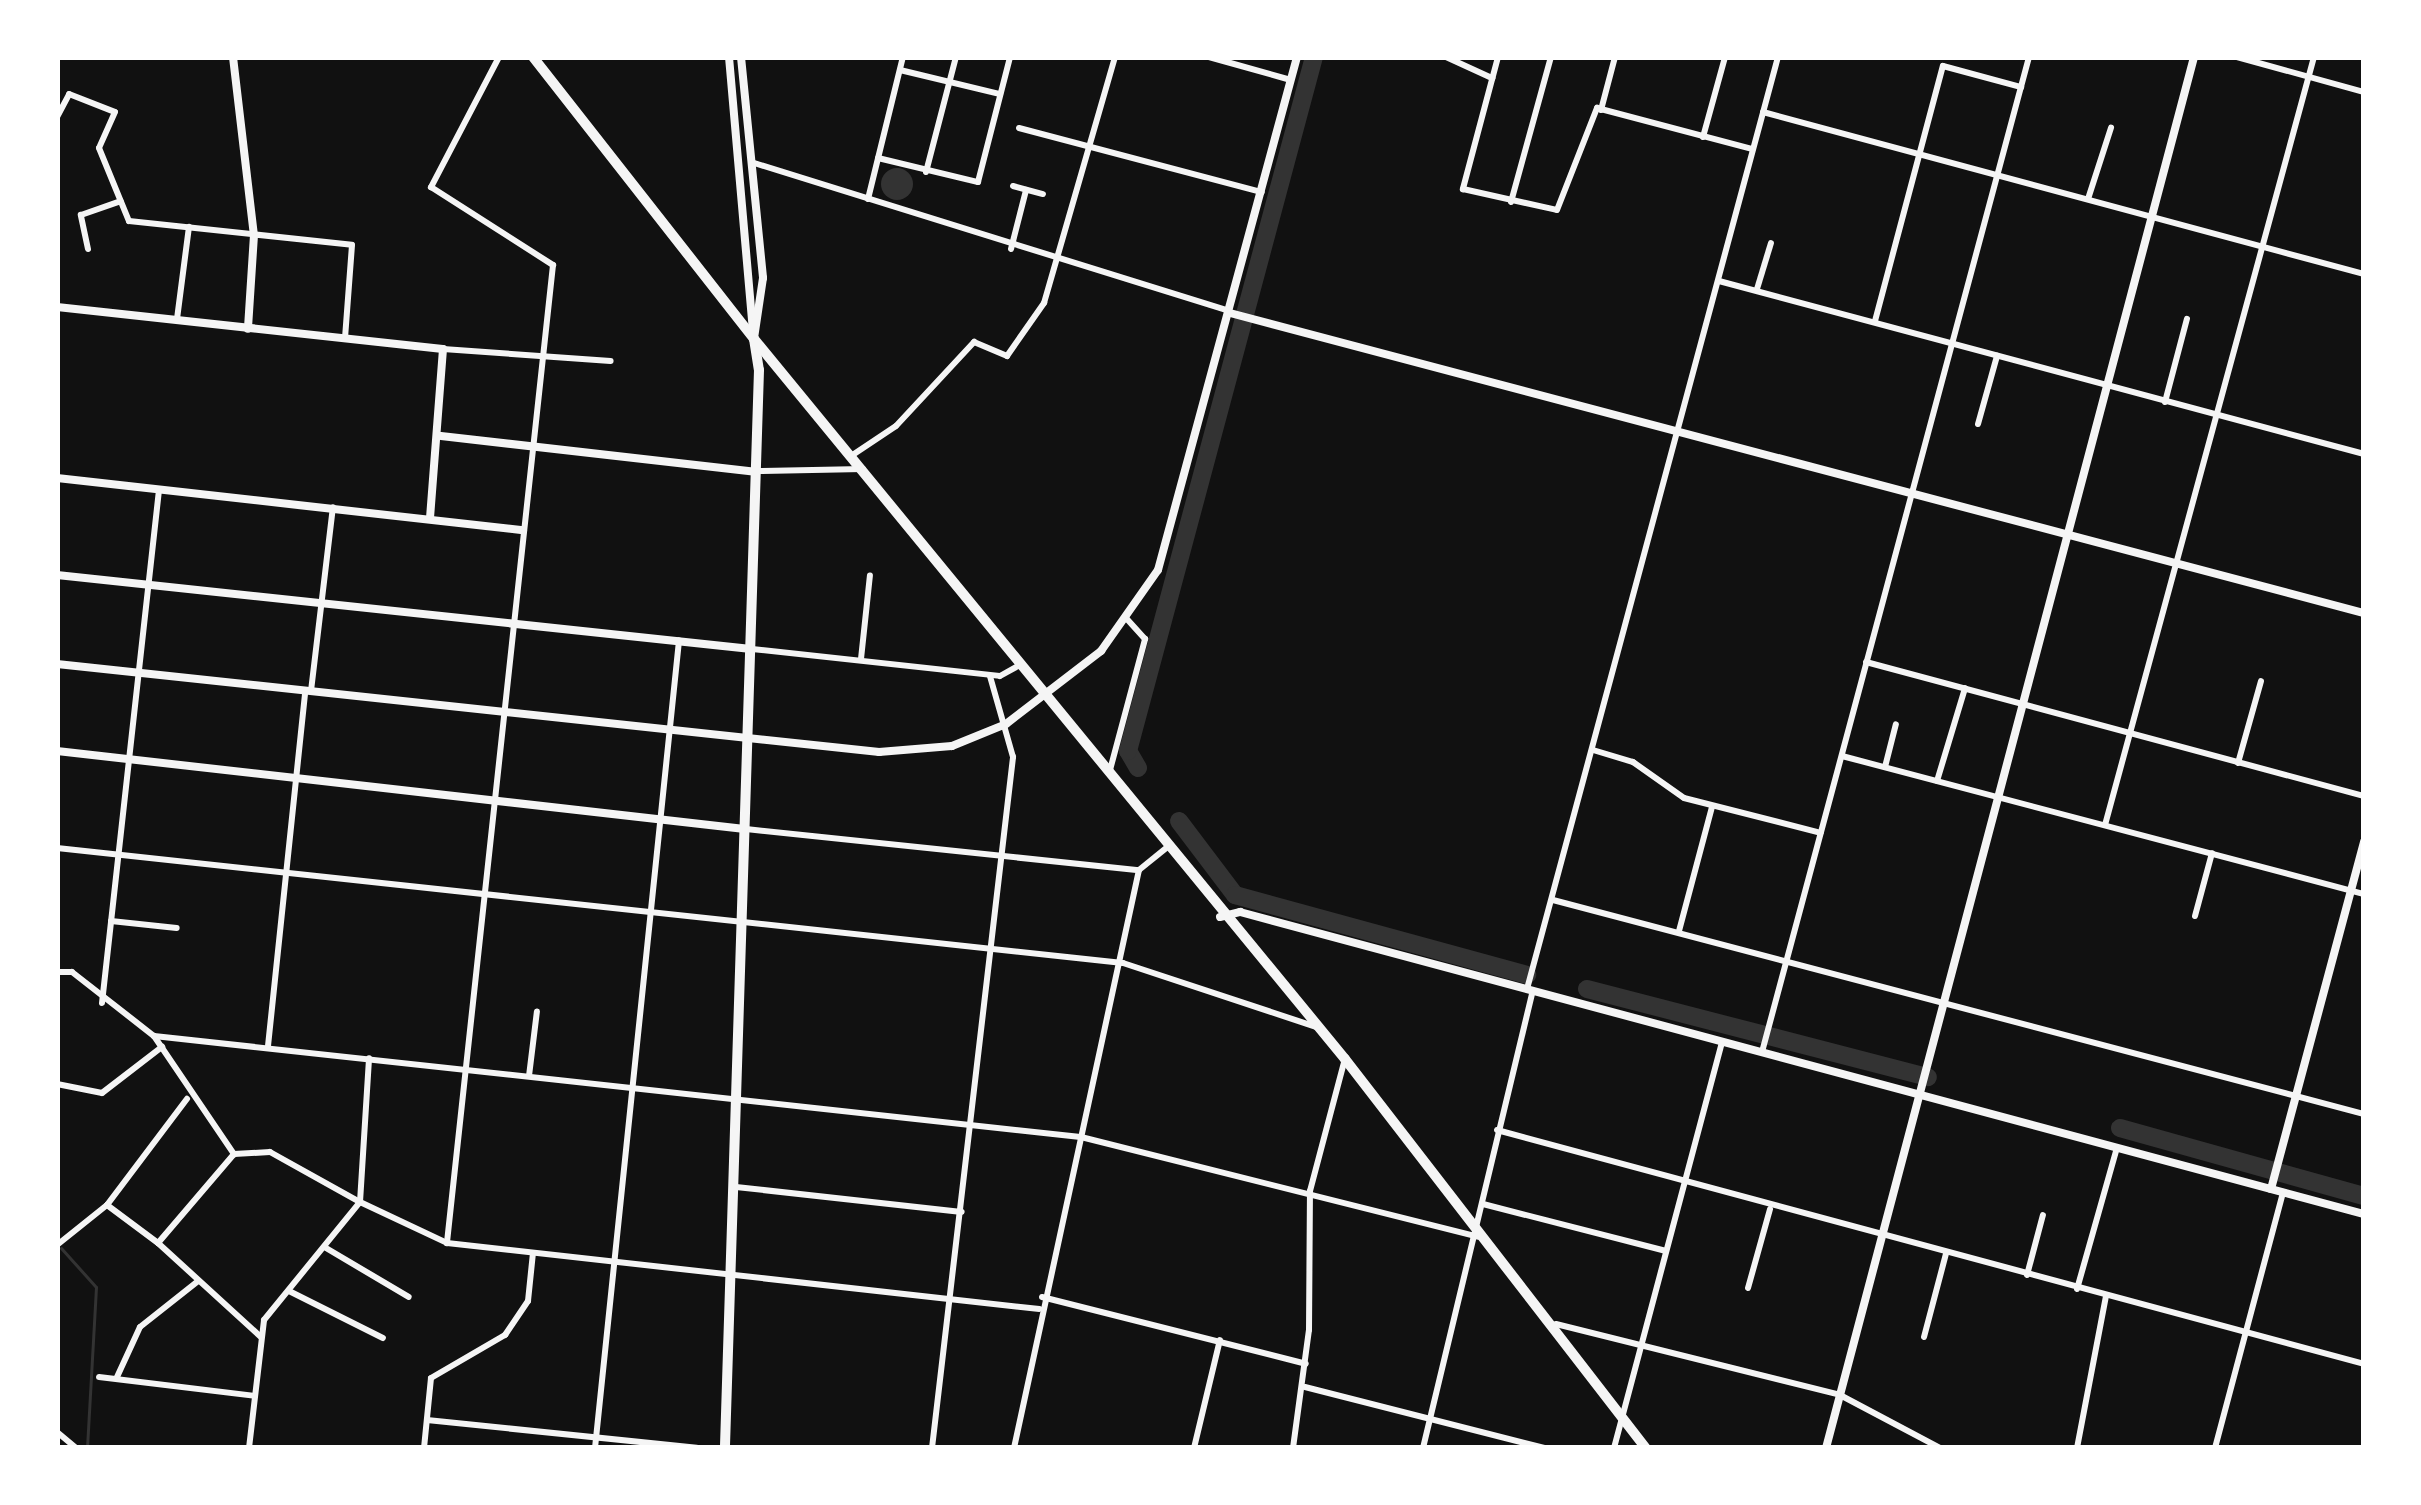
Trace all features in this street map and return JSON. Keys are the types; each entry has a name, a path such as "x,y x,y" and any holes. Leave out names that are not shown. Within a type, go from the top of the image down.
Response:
{"main road":[{"path":"532,57 754,339 854,454 1110,770 1220,917 1345,1059 1478,1232 1556,1324 1646,1448"},
{"path":"725,1448 760,471 754,339"}],"street":[{"path":"232,57 254,235 248,329"},
{"path":"447,1244 553,265 430,187 499,57"},
{"path":"729,57 754,339"},
{"path":"741,57 764,304 754,339"},
{"path":"868,199 903,57"},
{"path":"926,172 956,57"},
{"path":"878,158 978,182 1010,57"},
{"path":"854,454 974,342 1007,356 1060,262 1115,57"},
{"path":"1209,57 1292,80"},
{"path":"57,664 903,753 1006,724 1048,696 1127,619 1164,557 1234,314 1298,57"},
{"path":"1446,57 1492,78"},
{"path":"1498,57 1462,189 1511,202 1561,207 1586,116 1601,110 1752,149"},
{"path":"1511,202 1551,57"},
{"path":"1601,110 1615,57"},
{"path":"1703,137 1725,57"},
{"path":"1424,1448 1478,1232 1533,967 1778,57"},
{"path":"1762,1052 2029,57"},
{"path":"1826,1448 1940,1001 2194,57"},
{"path":"2237,57 2364,92"},
{"path":"2105,825 2314,57"},
{"path":"1875,322 1943,66 2021,87"},
{"path":"900,70 1000,94"},
{"path":"57,117 69,94 115,112 99,148 129,221 352,245 345,339"},
{"path":"1762,112 2364,274"},
{"path":"1019,128 1262,192"},
{"path":"2088,199 2111,128"},
{"path":"751,162 1011,249 1234,314 2364,613"},
{"path":"1013,186 1043,194"},
{"path":"1011,249 1026,190"},
{"path":"88,250 81,214 121,201"},
{"path":"177,320 189,227"},
{"path":"1757,290 1771,243"},
{"path":"1718,280 2364,454"},
{"path":"57,307 443,350 611,361"},
{"path":"2165,402 2187,319"},
{"path":"430,519 441,436 443,350"},
{"path":"1978,424 1997,356"},
{"path":"441,436 760,471 865,468"},
{"path":"57,478 523,530"},
{"path":"102,1003 159,490"},
{"path":"268,1046 333,507"},
{"path":"57,574 990,676 1022,664"},
{"path":"861,659 870,574"},
{"path":"1110,770 1144,645 1127,619"},
{"path":"595,1448 679,640"},
{"path":"1866,662 2364,796"},
{"path":"932,1448 953,1300 1000,856 1006,724 990,676"},
{"path":"2238,763 2261,681"},
{"path":"1937,781 1965,688"},
{"path":"1885,767 1896,724"},
{"path":"1593,750 1712,806 1821,833"},
{"path":"57,751 1139,870"},
{"path":"1842,756 2364,894"},
{"path":"1679,931 1712,806"},
{"path":"2272,1189 2364,841"},
{"path":"1014,1448 1039,1309 1123,963 1139,870 1167,847"},
{"path":"57,848 1123,963 1317,1027"},
{"path":"2195,916 2212,853"},
{"path":"1553,900 2364,1114"},
{"path":"1220,917 1240,912 2364,1214"},
{"path":"111,921 177,928"},
{"path":"57,971 72,972 102,1003 154,1036 188,1099 234,1154"},
{"path":"530,1076 537,1011"},
{"path":"154,1036 1081,1137 1478,1232"},
{"path":"1614,1448 1722,1042"},
{"path":"57,1084 102,1094 163,1046"},
{"path":"249,1448 261,1337 289,1291 360,1202 369,1058"},
{"path":"1293,1448 1306,1364 1310,1191 1345,1059"},
{"path":"57,1245 106,1204 188,1099"},
{"path":"1497,1130 1770,1209 2364,1364"},
{"path":"2077,1289 2117,1148"},
{"path":"158,1243 234,1154 270,1152 447,1244 1039,1309"},
{"path":"736,1186 962,1212"},
{"path":"2215,1448 2283,1192"},
{"path":"106,1204 158,1243 261,1337"},
{"path":"1484,1204 1666,1251"},
{"path":"1748,1288 1770,1209"},
{"path":"2027,1276 2043,1215"},
{"path":"326,1248 409,1297"},
{"path":"424,1448 431,1378 520,1315 533,1253"},
{"path":"1924,1337 1946,1254"},
{"path":"116,1379 140,1328 198,1281"},
{"path":"289,1291 383,1338"},
{"path":"2077,1448 2106,1296"},
{"path":"1042,1298 1306,1364"},
{"path":"1556,1324 1840,1395 1940,1448"},
{"path":"1194,1448 1220,1340"},
{"path":"99,1377 255,1396"},
{"path":"1304,1386 1545,1448"},
{"path":"427,1420 697,1448"},
{"path":"57,1432 76,1448"}],"shaded area":[{"path":"897,168 909,172 913,184 909,196 897,200 885,196 881,184 885,172"}],"waterway":[{"path":"1138,768 1128,751 1314,57"},
{"path":"1179,821 1235,895 1527,975"},
{"path":"1587,989 1928,1077"},
{"path":"2120,1128 2364,1196"},
{"path":"61,1248 96,1287 87,1448"}]}
